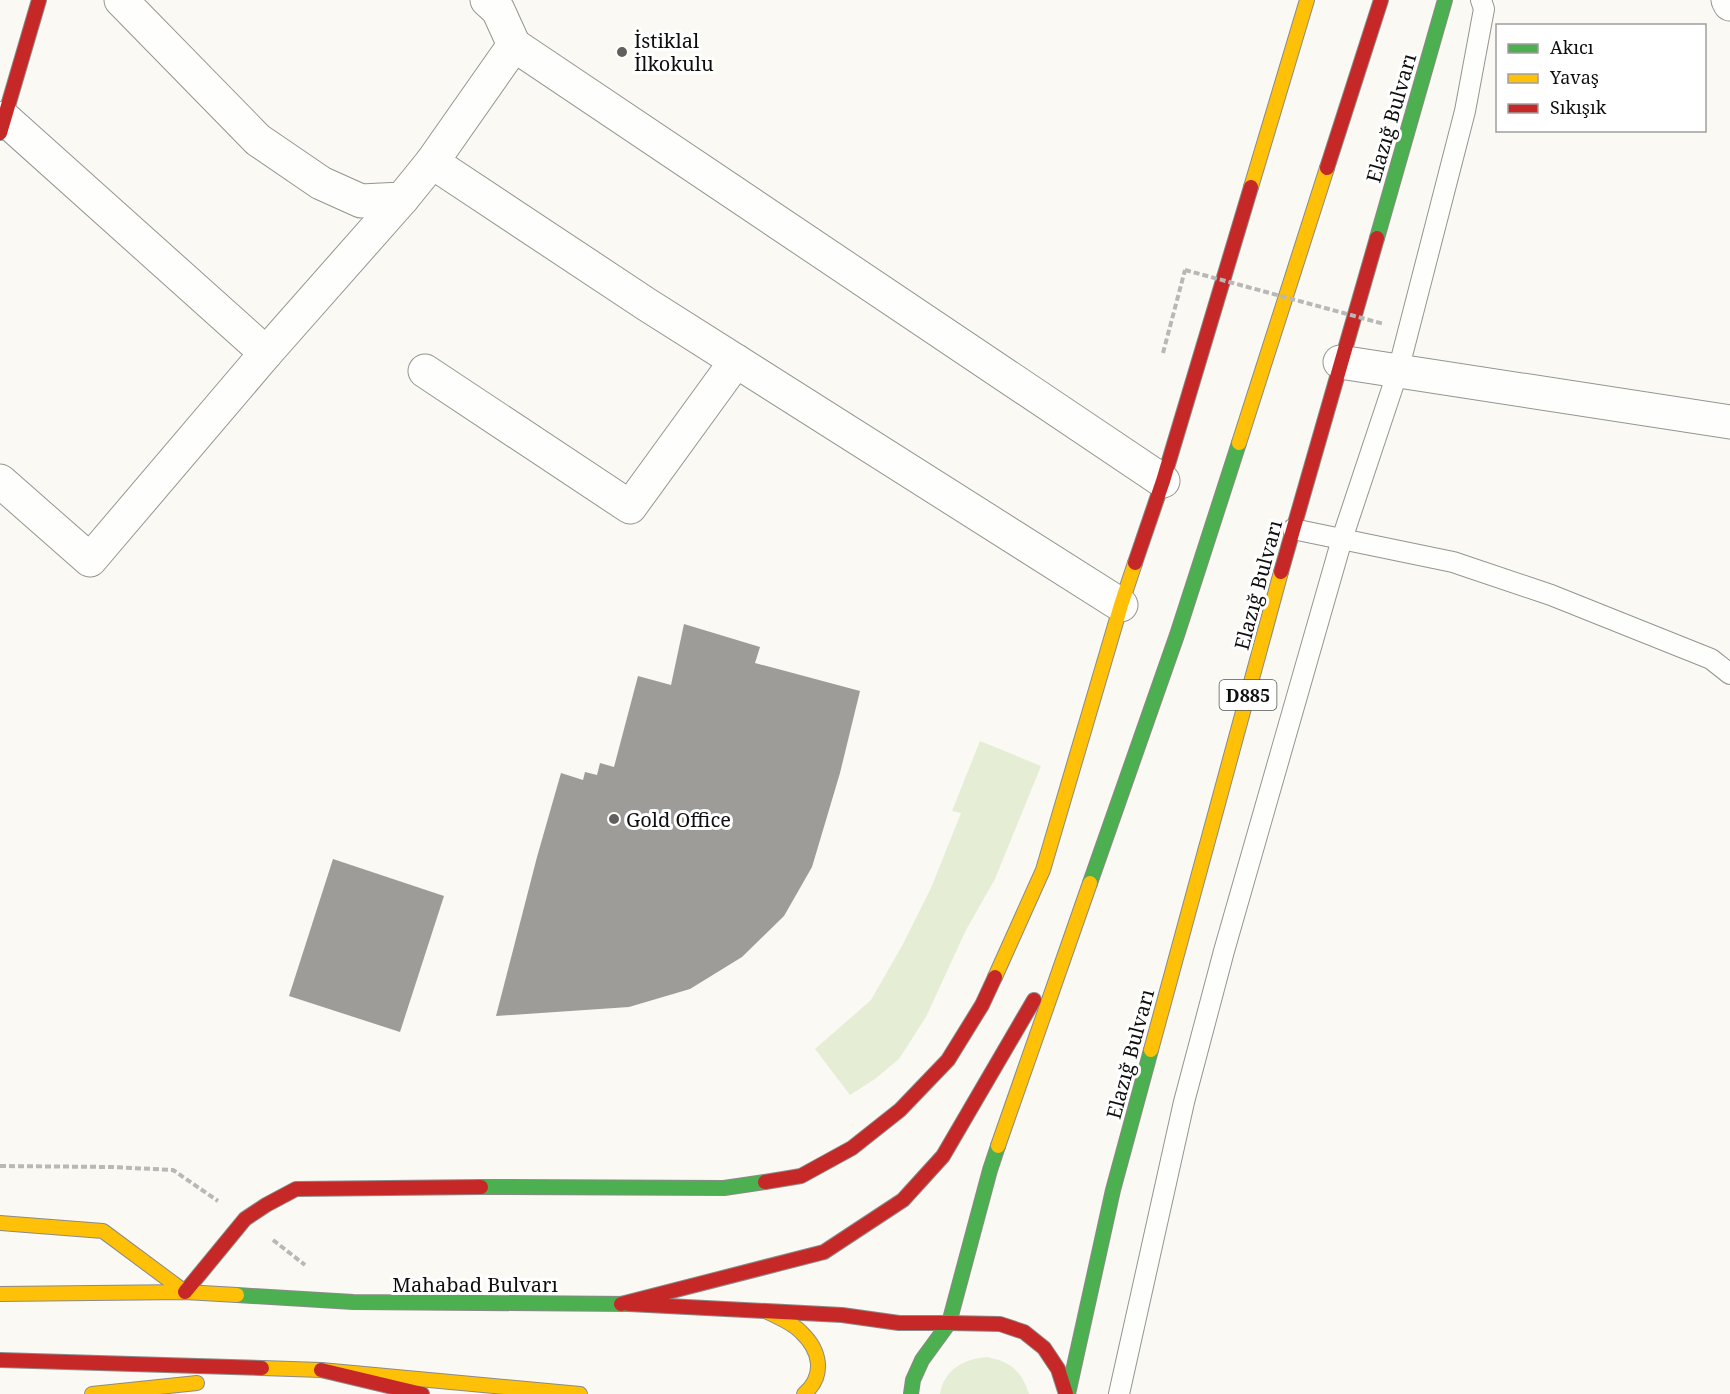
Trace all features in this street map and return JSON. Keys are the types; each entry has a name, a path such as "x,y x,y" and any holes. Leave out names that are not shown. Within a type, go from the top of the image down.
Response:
{"main road":[{"path":"2,125 39,0"},
{"path":"0,1223 103,1231 185,1292 245,1219 296,1189 724,1188 801,1176 852,1148 900,1110 948,1060 982,1005 1043,870 1121,604 1163,481 1308,0"},
{"path":"911,1394 913,1380 922,1360 949,1323 990,1170 1177,635 1381,0"},
{"name":"Elazığ Bulvarı","path":"1067,1394 1113,1190 1293,529 1445,0"},
{"path":"621,1304 824,1252 903,1200 943,1156 1075,928"},
{"name":"Mahabad Bulvarı","path":"0,1294 185,1292 353,1302 621,1304 842,1315 899,1323 1000,1324 1024,1332 1044,1348 1058,1369 1067,1394"},
{"path":"768,1311 800,1330 816,1349 819,1372 810,1389 804,1394"},
{"path":"0,1360 321,1370 580,1394"},
{"path":"92,1394 321,1370 422,1394"}],"street":[{"path":"121,0 258,140 321,183 361,201 402,199"},
{"path":"487,0 498,10 514,45 1163,481"},
{"path":"0,482 90,560 266,352 402,199 432,162 514,45"},
{"path":"2,125 266,352"},
{"path":"432,162 646,304 1121,604"},
{"path":"425,371 630,507 736,361"},
{"path":"1340,362 1730,422"}],"lane":[{"path":"1119,1394 1190,1080 1224,951 1342,539 1398,371 1465,111 1485,9 1480,0"},
{"path":"1293,529 1453,562 1551,595 1711,659 1730,674"}],"path":[{"path":"1163,353 1185,270 1384,324"},
{"path":"0,1166 173,1170 245,1219 308,1268"}],"green space":[{"path":"980,741 1041,766 995,879 966,930 926,1017 899,1059 875,1079 850,1095 815,1049 871,1000 903,944 931,888 961,813 952,811"},
{"path":"987,1357 1014,1368 1019,1373 1029,1394 940,1394 946,1378 956,1367 971,1360"}],"building":[{"path":"684,624 760,647 755,663 860,691 840,773 812,867 784,916 742,957 690,989 629,1007 496,1016 561,773 583,780 585,772 597,775 600,763 614,767 638,676 671,685"},
{"path":"333,859 444,896 400,1032 289,996"}],"traffic: fast":[{"path":"1377,238 1445,0"},
{"path":"1090,883 1177,635 1239,443"},
{"path":"1068,1394 1113,1190 1151,1050"},
{"path":"911,1394 913,1380 922,1360 949,1323 998,1146"},
{"path":"481,1187 724,1188 765,1182"},
{"path":"237,1295 353,1302 629,1304"}],"traffic: slow":[{"path":"1251,187 1307,0"},
{"path":"1239,443 1327,168"},
{"path":"995,977 1043,870 1135,563"},
{"path":"1151,1050 1281,572"},
{"path":"998,1146 1090,883"},
{"path":"0,1223 103,1231 185,1292"},
{"path":"0,1294 185,1292 237,1295"},
{"path":"768,1312 798,1329 813,1347 818,1371 811,1387 804,1394"},
{"path":"262,1368 321,1370 580,1394"},
{"path":"92,1394 197,1383"}],"traffic: jam":[{"path":"0,133 39,0"},
{"path":"1327,168 1381,0"},
{"path":"1135,563 1163,481 1251,187"},
{"path":"1281,572 1377,238"},
{"path":"765,1182 801,1176 852,1148 900,1110 948,1060 982,1005 995,977"},
{"path":"621,1304 824,1252 903,1200 943,1156 1034,1000"},
{"path":"185,1292 245,1219 296,1189 481,1187"},
{"path":"629,1304 842,1315 899,1323 949,1323"},
{"path":"949,1323 1000,1324 1024,1332 1044,1348 1058,1369 1066,1394"},
{"path":"0,1360 262,1368"},
{"path":"321,1370 422,1394"}],"place":[{"name":"İstiklal İlkokulu","path":"622,52"},
{"name":"Gold Office","path":"614,819"}]}
